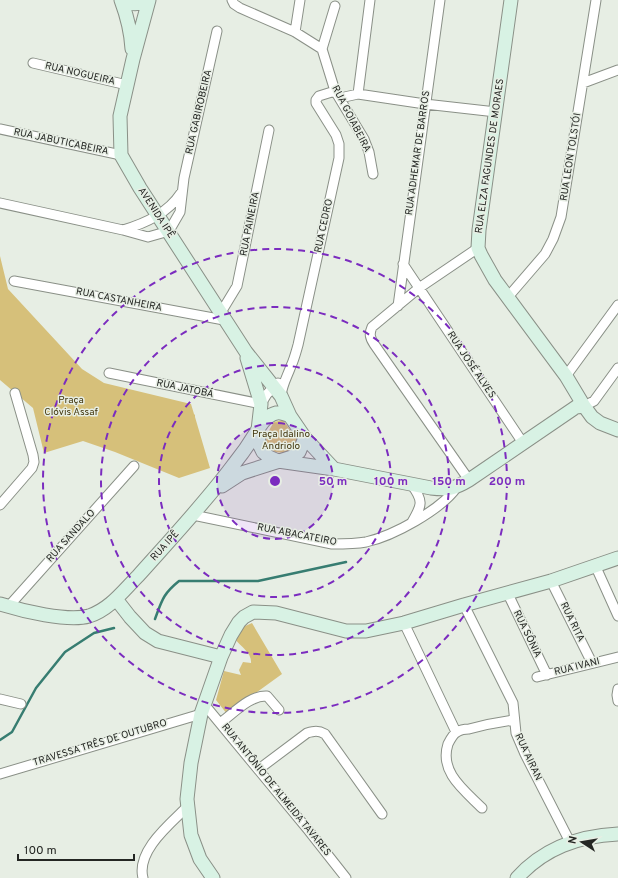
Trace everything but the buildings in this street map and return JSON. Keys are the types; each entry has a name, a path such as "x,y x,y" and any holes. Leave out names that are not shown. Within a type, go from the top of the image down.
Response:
{"street":[{"path":"122,0 131,4 138,4 147,0"},
{"name":"AVENIDA IPÊ","path":"122,0 128,17 131,33 133,59"},
{"name":"AVENIDA IPÊ","path":"147,0 120,116 121,155 140,188 169,231 222,317 246,352 277,391 290,416"},
{"path":"232,0 234,4 240,8 295,32 322,49 335,6"},
{"path":"295,32 300,0"},
{"path":"358,94 370,0"},
{"name":"RUA ADHEMAR DE BARROS","path":"398,306 440,0"},
{"name":"RUA ELZA FAGUNDES DE MORAES","path":"511,0 479,230 478,248 486,265 566,376 584,406 600,423 618,430"},
{"name":"RUA LEON TOLSTÓI","path":"508,297 545,254 553,239 561,217 596,0"},
{"name":"RUA GABIROBEIRA","path":"169,231 180,212 182,200 181,193 184,178 217,31"},
{"name":"RUA GOIABEIRA","path":"322,49 338,94 364,139 369,152 373,174"},
{"name":"RUA NOGUEIRA","path":"33,63 127,85"},
{"path":"583,84 618,70"},
{"path":"338,94 358,94 425,104 496,112"},
{"name":"RUA CEDRO","path":"277,391 291,367 298,345 339,158 339,144 336,135 316,103 316,100 319,96 338,94"},
{"name":"RUA JABUTICABEIRA","path":"0,129 121,155"},
{"name":"RUA PAINEIRA","path":"222,317 238,286 269,130"},
{"path":"123,230 142,224 157,215 173,204 181,193"},
{"path":"0,203 123,230 148,237 169,231"},
{"path":"469,480 370,337 370,332 372,327 419,288 478,248"},
{"name":"RUA JOSÉ ALVES","path":"403,264 523,443"},
{"name":"RUA CASTANHEIRA","path":"14,281 222,317"},
{"path":"566,376 618,305"},
{"name":"AVENIDA IPÊ","path":"246,352 261,404 258,430"},
{"path":"334,469 305,438 290,416 282,412 276,412 268,416 263,421 258,430 259,444 263,452 278,461 334,469 443,489 457,488 576,407 584,406 594,401 618,368"},
{"name":"RUA JATOBÁ","path":"109,373 261,404"},
{"name":"RUA CEDRO","path":"261,404 282,388 285,377"},
{"path":"0,505 27,475 34,462 15,393"},
{"name":"RUA IPÊ","path":"4,605 75,618 88,616 95,613 116,599 214,492 258,430"},
{"path":"278,461 292,457 299,452 305,438"},
{"name":"RUA IPÊ","path":"214,492 242,473 278,461"},
{"name":"RUA SANDALO","path":"4,605 134,466"},
{"path":"411,484 418,493 420,502 420,508 411,523"},
{"name":"RUA ABACATEIRO","path":"193,515 332,544 348,544 366,542 411,523 439,506 457,488"},
{"path":"213,878 200,859 191,835 187,807 191,763 202,709 221,657 239,622 253,612 276,613 346,631 366,631 404,623 507,592 551,581 618,558"},
{"path":"596,565 618,616"},
{"name":"RUA RITA","path":"551,581 592,663"},
{"name":"RUA SÔNIA","path":"507,592 547,675"},
{"path":"116,599 145,633 158,641 221,657"},
{"name":"RUA AIRAN","path":"464,605 513,703 516,733 525,754 570,842"},
{"path":"404,623 456,732"},
{"name":"RUA IVANI","path":"536,677 618,657"},
{"path":"618,690 618,700"},
{"path":"220,723 257,697 267,696 280,710"},
{"path":"0,699 21,704"},
{"name":"RUA ANTÔNIO DE ALMEIDA TAVARES","path":"202,709 220,723 259,769 346,878"},
{"name":"TRAVESSA TRÊS DE OUTUBRO","path":"0,774 202,709"},
{"path":"482,808 454,780 449,770 446,760 446,750 449,741 456,732 514,720"},
{"path":"259,769 307,733 321,731 342,757 382,814"},
{"path":"143,878 141,871 146,855 168,826 187,807"},
{"path":"517,878 533,861 570,842 602,833 618,834"}],"green space":[{"name":"Praça Clóvis Assaf","path":"0,256 8,289 82,369 104,383 191,404 210,468 179,478 115,452 83,441 44,453 33,408 0,380"},
{"name":"Praça Idalino Andriolo","path":"283,420 299,442 293,452 276,452 267,447 266,443 269,430 274,422"},
{"path":"252,623 282,674 227,714 216,700 224,671 241,675 239,670 243,662 251,663 248,653 235,639 241,628"}],"waterway":[{"path":"155,619 159,607 169,590 179,581 258,581 346,562"},
{"path":"0,740 12,732 36,688 65,652 94,633 114,628"}]}
